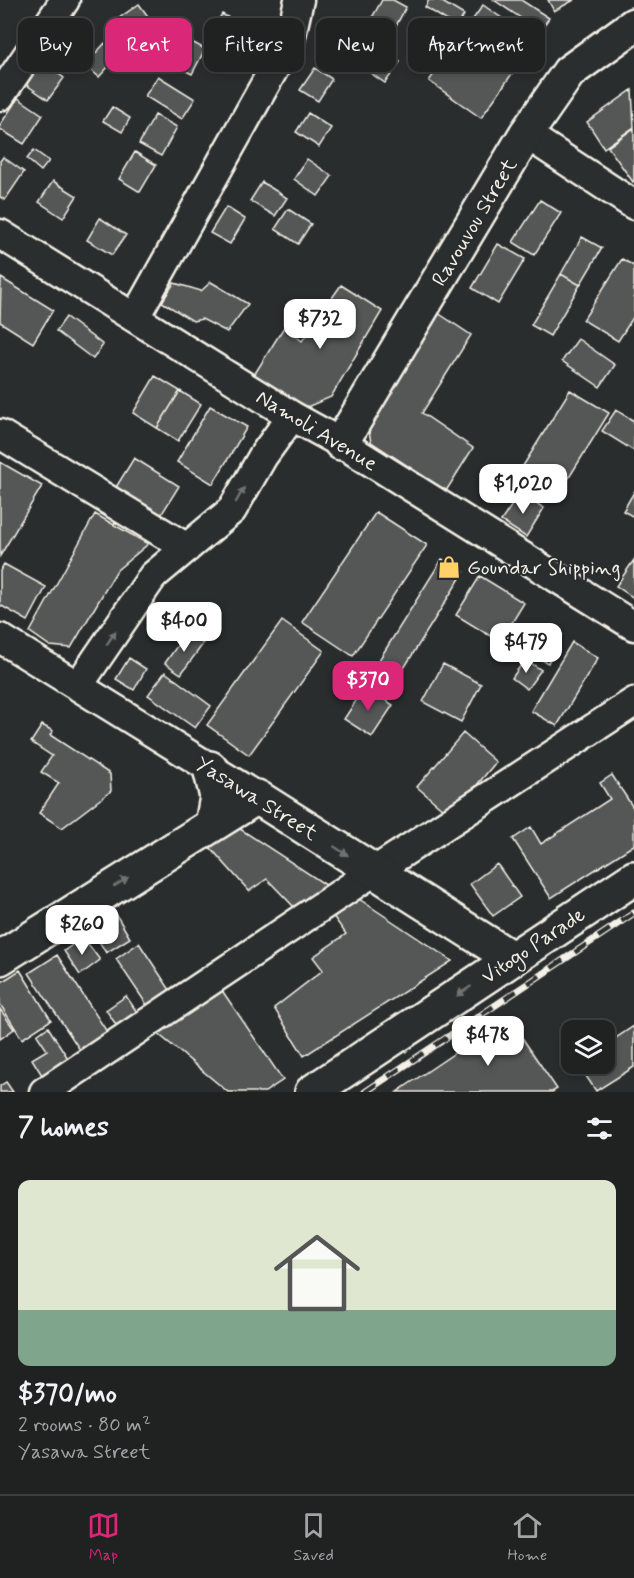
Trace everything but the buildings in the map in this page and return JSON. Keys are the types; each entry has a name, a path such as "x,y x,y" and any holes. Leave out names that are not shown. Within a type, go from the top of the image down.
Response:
{"main road":[{"name":"Ravouvou Street","path":"341,443 526,134 569,72 634,25"},
{"path":"210,768 217,797 212,825"},
{"path":"0,958 257,797"},
{"name":"Yasawa Street","path":"257,797 513,959"},
{"name":"Vitogo Parade","path":"312,1092 634,878"}],"street":[{"path":"0,96 64,0"},
{"path":"135,317 290,40 299,0"},
{"path":"526,134 634,205"},
{"name":"Namoli Avenue","path":"0,234 634,626"},
{"path":"78,686 153,576 232,510 263,456 292,416"},
{"path":"0,434 187,548"},
{"name":"Yasawa Street","path":"0,638 257,797"},
{"path":"44,1092 373,872 634,702"}],"railway":[{"path":"365,1092 634,913"}],"place":[{"name":"Goundar Shipping","path":"449,567"}]}
